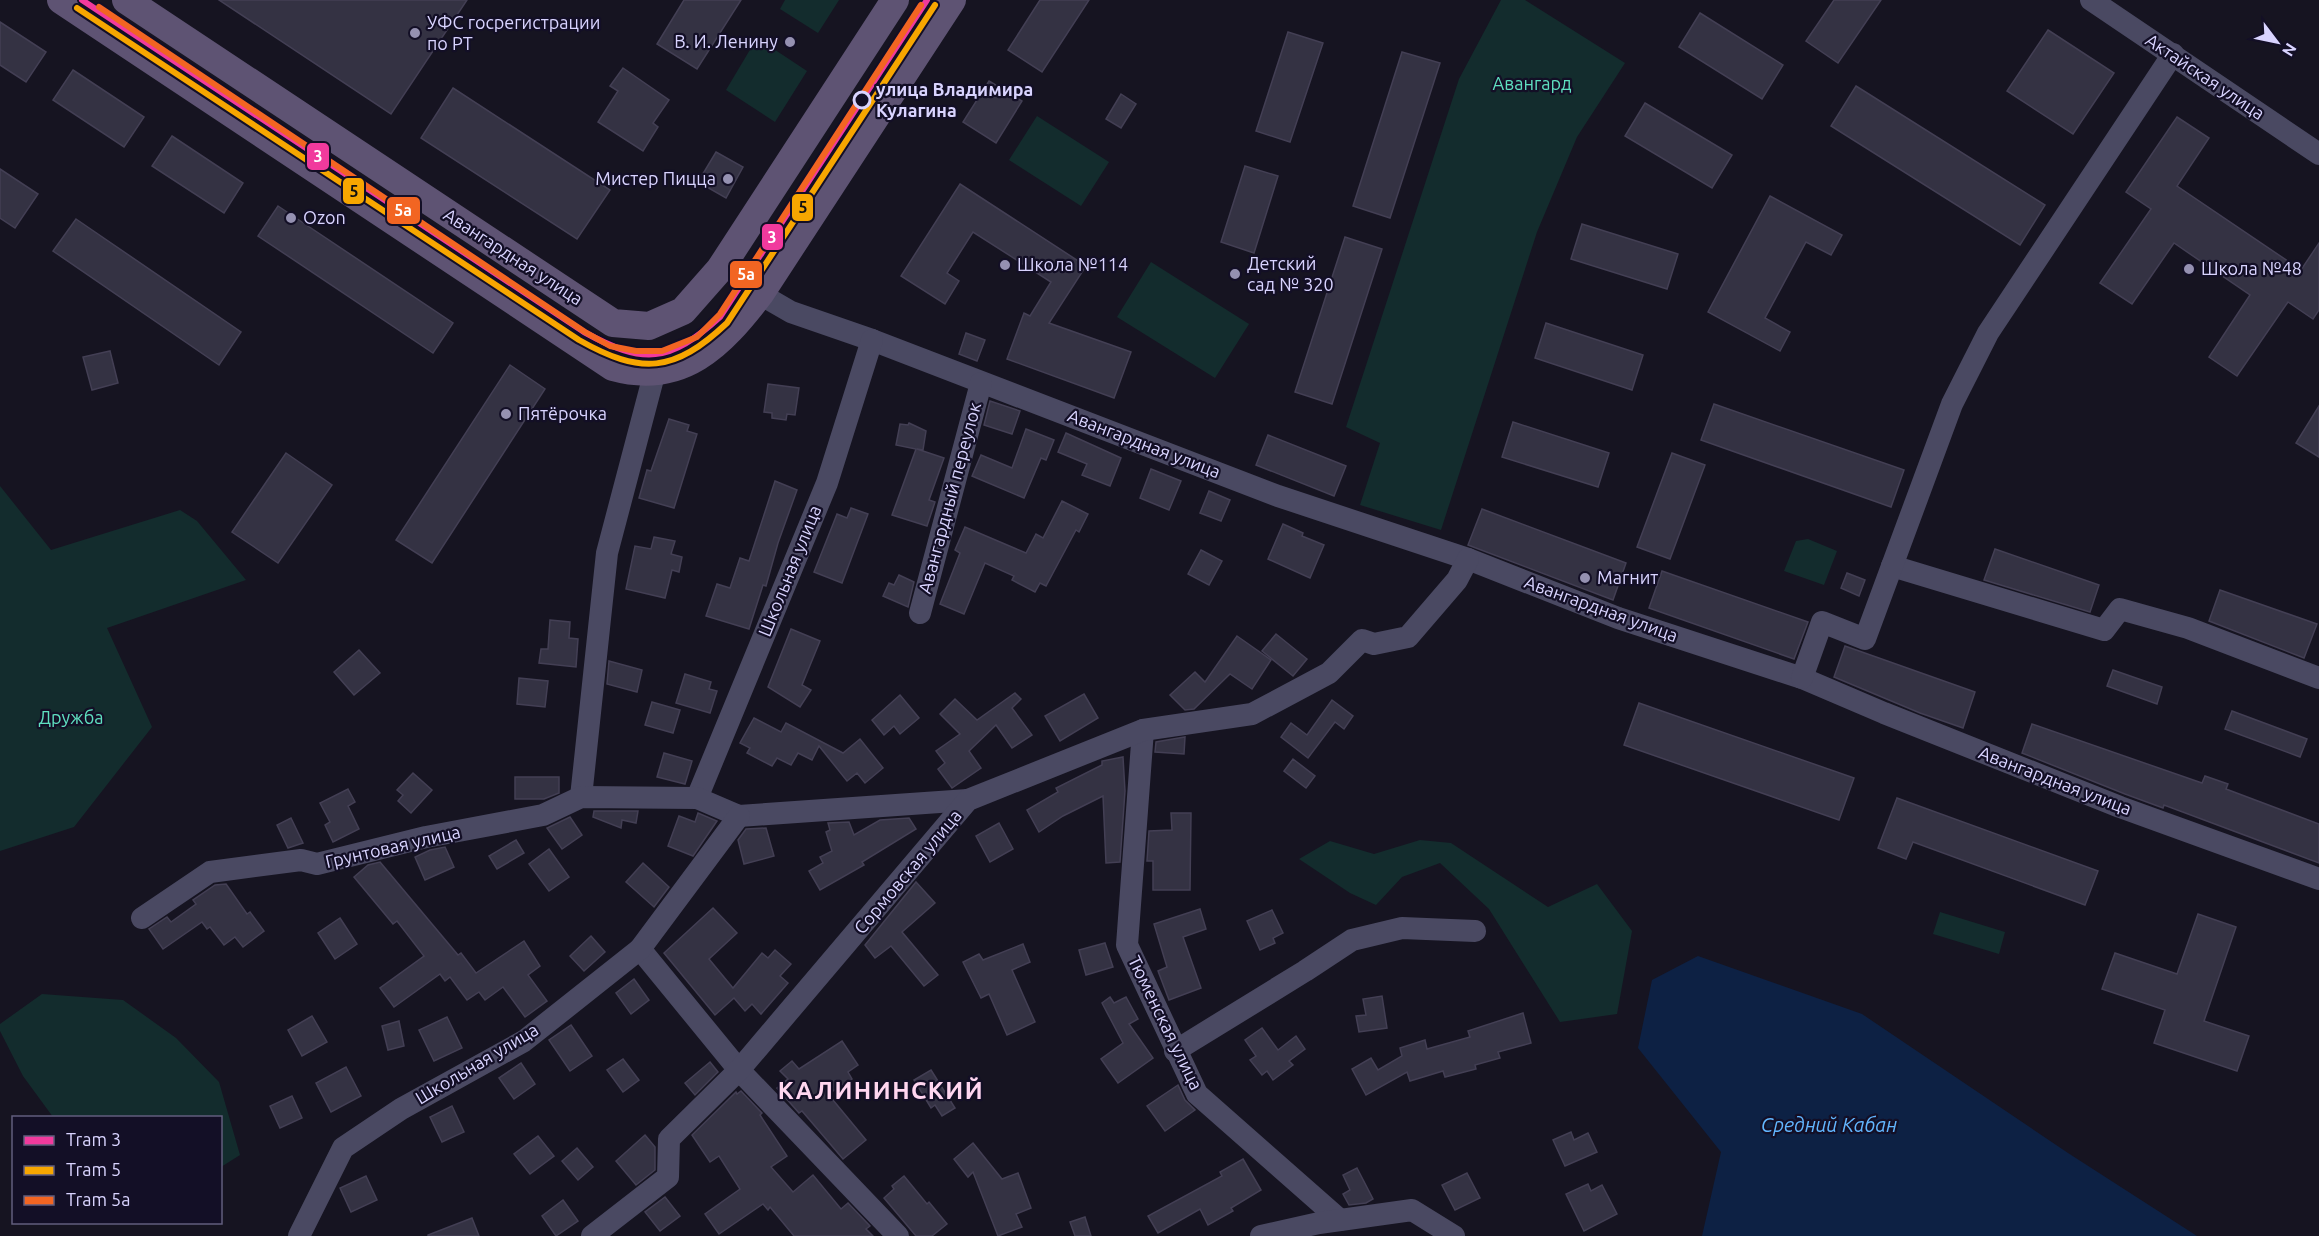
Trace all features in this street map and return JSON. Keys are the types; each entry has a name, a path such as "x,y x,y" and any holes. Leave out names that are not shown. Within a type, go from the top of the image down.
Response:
{"main road":[{"name":"Авангардная улица","path":"61,0 613,367 633,373 680,366 707,352 734,327 760,294"},
{"name":"Авангардная улица","path":"126,0 613,322 649,326 682,311 720,269 895,0"},
{"path":"760,294 952,0"}],"street":[{"name":"Актайская улица","path":"2091,0 2319,154"},
{"path":"1802,678 1822,622 1865,639 1953,404 1988,333 2173,54"},
{"name":"Авангардная улица","path":"760,294 791,312 872,340 1278,496 1468,559 1618,618 1802,678 2120,807 2319,879"},
{"name":"Школьная улица","path":"697,798 827,483 872,340"},
{"path":"581,797 607,553 655,371"},
{"name":"Авангардный переулок","path":"920,614 981,383"},
{"name":"Сормовская улица","path":"592,1236 668,1177 669,1139 739,1070 968,800 1143,730 1252,714 1329,674 1362,640 1374,644 1408,637 1457,580 1468,559"},
{"path":"1892,566 2104,630 2120,609 2188,628 2319,678"},
{"name":"Тюменская улица","path":"1143,730 1127,945 1197,1094 1340,1220"},
{"name":"Грунтовая улица","path":"142,918 210,872 301,860 317,864 426,837 543,815 581,797 697,798 739,816 968,800"},
{"name":"Школьная улица","path":"298,1236 343,1148 400,1109 524,1041 640,949 739,816"},
{"path":"1175,1051 1352,940 1402,928 1475,931"},
{"path":"640,949 739,1070 898,1236"},
{"path":"1261,1236 1340,1220 1412,1210 1454,1236"}],"green space":[{"path":"785,0 839,0 818,33 780,9"},
{"name":"Авангард","path":"1501,0 1525,0 1625,63 1577,137 1537,232 1441,530 1360,505 1380,443 1346,427 1459,79"},
{"path":"757,38 807,71 775,122 726,90"},
{"path":"1037,116 1109,162 1081,206 1009,160"},
{"path":"1151,262 1249,324 1215,378 1117,317"},
{"name":"Дружба","path":"0,486 51,550 180,510 197,521 246,580 107,628 152,727 74,827 0,851"},
{"path":"1808,539 1837,551 1824,585 1784,571 1796,541"},
{"path":"1420,840 1451,843 1548,907 1597,884 1632,931 1617,1014 1560,1022 1489,909 1440,863 1402,877 1376,905 1350,893 1299,859 1330,841 1374,854"},
{"path":"1940,912 2005,932 1999,954 1933,934"},
{"path":"42,994 123,1000 176,1038 219,1082 240,1155 222,1166 222,1116 52,1116 23,1076 0,1031 0,1024"}],"water":[{"name":"Средний Кабан","path":"1698,956 1862,1014 2068,1153 2197,1236 1702,1236 1721,1152 1638,1048 1652,980"}],"building":[{"path":"219,0 467,0 391,114"},
{"path":"684,0 741,0 697,69 657,44"},
{"path":"1040,0 1089,0 1042,72 1008,50"},
{"path":"1834,0 1881,0 1838,63 1806,41"},
{"path":"1700,13 1783,65 1762,99 1679,47"},
{"path":"0,22 46,52 26,82 0,65"},
{"path":"2048,30 2114,73 2073,134 2007,91"},
{"path":"1288,32 1323,43 1290,142 1256,131"},
{"path":"1402,52 1440,63 1390,218 1353,206"},
{"path":"623,68 669,100 653,123 658,127 643,151 598,122 618,91 610,86"},
{"path":"73,70 144,117 124,147 53,100"},
{"path":"989,81 1022,101 996,143 963,122"},
{"path":"1856,86 2045,205 2020,245 1831,126"},
{"path":"453,88 610,190 577,239 421,138"},
{"path":"1121,94 1136,104 1121,128 1106,119"},
{"path":"1645,103 1732,155 1712,188 1625,136"},
{"path":"2177,117 2209,138 2177,186 2301,270 2319,243 2319,310 2313,319 2288,302 2237,376 2209,357 2250,295 2174,243 2132,304 2100,283 2151,209 2126,192"},
{"path":"172,136 243,183 224,213 152,166"},
{"path":"716,152 743,167 726,198 698,182"},
{"path":"1245,166 1278,176 1254,253 1221,242"},
{"path":"0,169 38,194 15,228 0,218"},
{"path":"960,184 1086,266 1049,323 1131,352 1114,398 1007,359 1024,313 1030,316 1051,282 973,232 947,273 959,281 945,304 901,276"},
{"path":"1770,196 1842,235 1831,255 1806,242 1765,318 1790,332 1780,351 1708,312"},
{"path":"278,206 453,323 433,353 258,236"},
{"path":"76,219 241,332 219,365 53,251"},
{"path":"1582,224 1678,254 1667,289 1571,259"},
{"path":"1345,237 1382,249 1332,404 1295,392"},
{"path":"1546,323 1643,355 1632,390 1535,358"},
{"path":"966,333 985,340 977,361 959,354"},
{"path":"110,351 118,383 92,390 83,357"},
{"path":"510,365 545,389 432,563 396,540"},
{"path":"768,384 799,388 795,415 787,414 786,420 772,418 772,413 764,412"},
{"path":"990,401 1020,411 1012,434 984,425"},
{"path":"1714,404 1904,470 1891,507 1701,440"},
{"path":"2319,406 2319,457 2296,443"},
{"path":"669,419 689,425 687,431 697,434 674,508 639,498 647,470 651,471"},
{"path":"1513,422 1609,453 1598,487 1502,457"},
{"path":"909,423 926,431 923,450 917,449 944,458 929,500 935,502 927,526 892,515 916,449 896,445 900,424 908,425"},
{"path":"1026,429 1054,440 1046,460 1041,458 1024,498 972,476 981,455 1012,468"},
{"path":"1066,433 1121,458 1110,486 1082,475 1087,464 1058,452"},
{"path":"1268,435 1346,466 1334,496 1256,465"},
{"path":"286,453 332,485 278,563 232,532"},
{"path":"1672,453 1705,465 1670,559 1637,547"},
{"path":"1151,469 1181,481 1169,510 1140,498"},
{"path":"775,481 797,490 766,586 763,585 749,629 706,616 717,584 730,588 740,558 749,561"},
{"path":"1209,491 1230,500 1221,521 1200,513"},
{"path":"1062,501 1088,514 1079,532 1076,530 1046,586 1040,583 1035,592 1012,580 1014,576 985,563 964,614 940,604 960,553 955,550 965,527 1026,553 1036,534 1043,538"},
{"path":"851,508 868,514 842,583 814,572 837,514 847,518"},
{"path":"1482,509 1626,563 1613,600 1468,545"},
{"path":"1283,524 1303,533 1302,536 1324,545 1310,578 1268,559"},
{"path":"654,537 675,541 671,554 682,557 679,572 672,570 665,598 626,589 635,546 651,549"},
{"path":"1995,549 2099,585 2090,612 1984,580"},
{"path":"1201,550 1222,561 1209,585 1188,574"},
{"path":"1662,571 1808,622 1794,659 1649,608"},
{"path":"1847,573 1865,580 1859,596 1841,588"},
{"path":"899,575 914,582 908,607 883,596 889,583 894,585"},
{"path":"2220,590 2317,624 2304,658 2209,621"},
{"path":"550,620 570,622 569,638 578,639 576,667 539,663 541,649 548,649"},
{"path":"791,629 820,641 802,685 811,690 800,707 768,687"},
{"path":"1276,634 1307,659 1293,676 1262,651"},
{"path":"1237,636 1271,660 1252,689 1230,674 1194,709 1185,710 1170,695 1195,672 1205,682"},
{"path":"1845,646 1975,692 1963,728 1920,713 1834,677"},
{"path":"359,650 380,673 354,695 334,672"},
{"path":"609,661 642,670 637,692 607,684"},
{"path":"2113,670 2162,687 2157,704 2107,686"},
{"path":"685,674 711,682 709,689 717,691 710,713 676,703"},
{"path":"519,678 548,681 545,707 517,704"},
{"path":"1015,693 1021,699 1012,708 1032,735 1012,748 996,725 969,751 981,768 952,788 938,769 945,763 936,751 960,734 940,714 955,699 977,720"},
{"path":"1084,694 1098,718 1060,741 1045,716"},
{"path":"900,695 919,718 900,734 894,726 884,735 872,720"},
{"path":"1332,700 1353,716 1344,729 1335,722 1308,758 1281,737 1291,723 1307,735"},
{"path":"652,702 680,710 673,733 645,725"},
{"path":"1639,703 1854,778 1839,820 1624,745"},
{"path":"2232,711 2307,739 2300,757 2225,729"},
{"path":"754,718 781,732 786,723 843,753 860,739 883,768 865,783 857,773 847,781 819,746 812,760 798,753 791,765 777,758 772,766 747,753 750,748 740,743"},
{"path":"2032,724 2202,783 2205,776 2228,784 2226,789 2319,824 2319,863 2164,805 2163,808 2125,794 2022,753"},
{"path":"1185,737 1184,754 1155,752 1156,742"},
{"path":"664,753 692,761 685,784 657,777"},
{"path":"1123,757 1125,791 1120,862 1106,863 1103,796 1063,816 1039,832 1027,810 1058,792 1056,788 1102,765 1102,761"},
{"path":"1293,759 1315,776 1306,788 1284,771"},
{"path":"413,773 432,790 411,813 398,801 403,795 397,790"},
{"path":"515,777 559,777 559,793 544,799 515,799"},
{"path":"348,789 355,802 348,806 359,829 333,842 325,825 330,822 320,803"},
{"path":"1897,798 2098,871 2085,905 1913,842 1906,859 1878,848"},
{"path":"594,811 638,811 636,823 622,820 621,828 593,817"},
{"path":"698,813 717,821 693,856 668,846 679,816 695,822"},
{"path":"1171,813 1191,813 1190,890 1153,890 1153,861 1147,861 1149,831 1172,830"},
{"path":"570,817 582,835 562,849 547,828"},
{"path":"291,818 303,843 288,848 277,825"},
{"path":"909,818 916,829 862,862 864,865 820,890 809,871 823,863 820,857 832,851 826,832 830,830 828,823 849,822 854,835 880,820"},
{"path":"999,823 1013,849 990,862 976,836"},
{"path":"766,828 774,856 744,864 738,840 746,829"},
{"path":"516,840 524,853 497,869 489,856"},
{"path":"445,847 454,867 425,880 415,857 430,850"},
{"path":"549,849 569,877 549,891 529,864"},
{"path":"380,862 458,955 461,953 476,973 524,941 540,966 528,975 547,1001 525,1017 503,987 485,1000 479,992 467,1000 450,977 445,981 440,974 394,1007 380,988 424,956 397,921 393,924 354,877 368,865"},
{"path":"643,863 669,887 654,907 626,882"},
{"path":"916,882 935,903 902,932 938,975 924,986 891,946 875,958 865,945"},
{"path":"226,884 247,914 250,912 264,931 243,947 235,937 224,945 210,927 207,929 202,922 163,949 149,929 167,917 171,922 196,904 193,900 215,885"},
{"path":"713,908 737,933 709,959 733,988 762,953 768,958 775,950 791,964 780,976 788,983 761,1014 752,1004 745,1011 734,998 715,1015 664,953"},
{"path":"1200,909 1206,929 1183,937 1201,988 1169,1000 1158,971 1167,967 1154,924"},
{"path":"1272,910 1283,933 1273,938 1275,943 1260,950 1247,921"},
{"path":"2198,914 2236,927 2204,1021 2249,1036 2237,1071 2154,1043 2165,1010 2102,989 2115,953 2177,974"},
{"path":"340,918 357,944 335,959 318,933"},
{"path":"591,936 605,952 584,971 570,956"},
{"path":"1105,943 1113,967 1086,975 1079,950"},
{"path":"1023,944 1030,962 1012,970 1035,1022 1007,1035 989,994 981,998 963,962 979,954 983,960"},
{"path":"634,979 649,1000 631,1014 616,993"},
{"path":"1382,996 1387,1028 1359,1032 1356,1016 1366,1015 1363,999"},
{"path":"1110,997 1114,1003 1126,997 1138,1019 1129,1024 1153,1058 1118,1083 1101,1059 1123,1043 1102,1003"},
{"path":"1523,1013 1531,1043 1498,1052 1500,1058 1475,1065 1476,1069 1445,1077 1443,1071 1410,1081 1407,1072 1366,1095 1352,1069 1371,1058 1378,1070 1402,1056 1400,1048 1425,1040 1427,1049 1470,1037 1468,1031"},
{"path":"312,1016 327,1042 302,1056 288,1030"},
{"path":"447,1017 462,1048 434,1061 419,1030"},
{"path":"399,1021 404,1046 388,1050 382,1026"},
{"path":"571,1025 592,1056 570,1071 549,1040"},
{"path":"1262,1028 1278,1050 1296,1036 1305,1049 1289,1061 1293,1065 1273,1080 1267,1071 1262,1075 1250,1060 1256,1056 1245,1040"},
{"path":"842,1041 858,1065 848,1072 852,1079 828,1094 866,1140 843,1159 802,1111 799,1113 777,1088 788,1079 780,1071 792,1061 799,1069"},
{"path":"623,1059 639,1080 623,1092 607,1070"},
{"path":"710,1062 718,1072 695,1095 685,1083"},
{"path":"521,1063 535,1084 514,1099 499,1078"},
{"path":"346,1067 361,1096 331,1112 316,1083"},
{"path":"931,1070 955,1108 942,1116 935,1105 931,1108 914,1080"},
{"path":"1178,1085 1185,1100 1195,1110 1165,1131 1147,1106"},
{"path":"741,1091 762,1113 760,1115 787,1156 771,1167 793,1192 813,1175 841,1209 848,1203 870,1226 866,1229 873,1236 794,1236 770,1207 768,1210 763,1204 719,1234 705,1214 740,1189 719,1156 710,1162 692,1135 736,1092 737,1094"},
{"path":"292,1096 302,1118 280,1128 270,1106"},
{"path":"452,1106 464,1132 442,1142 430,1117"},
{"path":"1571,1132 1574,1140 1588,1133 1597,1152 1565,1166 1553,1140"},
{"path":"645,1135 655,1147 655,1170 636,1185 616,1161"},
{"path":"538,1136 554,1156 530,1174 514,1154"},
{"path":"973,1143 1002,1179 1018,1173 1031,1208 1016,1214 1022,1227 998,1236 973,1172 968,1177 954,1159"},
{"path":"577,1148 593,1167 578,1180 562,1161"},
{"path":"1243,1159 1261,1190 1231,1208 1233,1211 1208,1225 1200,1209 1158,1233 1148,1216 1222,1176 1220,1172"},
{"path":"1357,1168 1373,1199 1366,1203 1349,1205 1343,1194 1350,1190 1343,1175"},
{"path":"1467,1173 1480,1198 1455,1210 1442,1185"},
{"path":"366,1176 377,1200 351,1212 340,1188"},
{"path":"904,1176 947,1224 932,1236 916,1236 884,1198 894,1189 892,1186"},
{"path":"1588,1184 1591,1191 1602,1185 1617,1214 1584,1231 1566,1194"},
{"path":"665,1197 680,1216 660,1231 645,1212"},
{"path":"563,1200 578,1221 556,1236 542,1216"},
{"path":"1085,1217 1091,1236 1075,1236 1070,1222"},
{"path":"472,1218 479,1236 428,1236 428,1235"}],"tram line":[{"name":"3","path":"82,0 584,332 605,343 640,354 670,351 686,343 720,317 927,0"},
{"name":"5а","path":"99,7 585,332 610,346 636,351 662,351 697,337 720,314 921,5"},
{"name":"5","path":"77,8 579,340 621,359 639,363 656,363 673,360 690,352 727,323 935,5"}],"place":[{"name":"УФС госрегистрации по РТ","path":"415,33"},
{"name":"В. И. Ленину","path":"790,42"},
{"name":"улица Владимира Кулагина","path":"862,100"},
{"name":"Мистер Пицца","path":"728,179"},
{"name":"Ozon","path":"291,218"},
{"name":"Школа №114","path":"1005,265"},
{"name":"Школа №48","path":"2189,269"},
{"name":"Детский сад № 320","path":"1235,274"},
{"name":"Пятёрочка","path":"506,414"},
{"name":"Магнит","path":"1585,578"}],"district":[{"name":"КАЛИНИНСКИЙ","path":"881,1091"}]}
